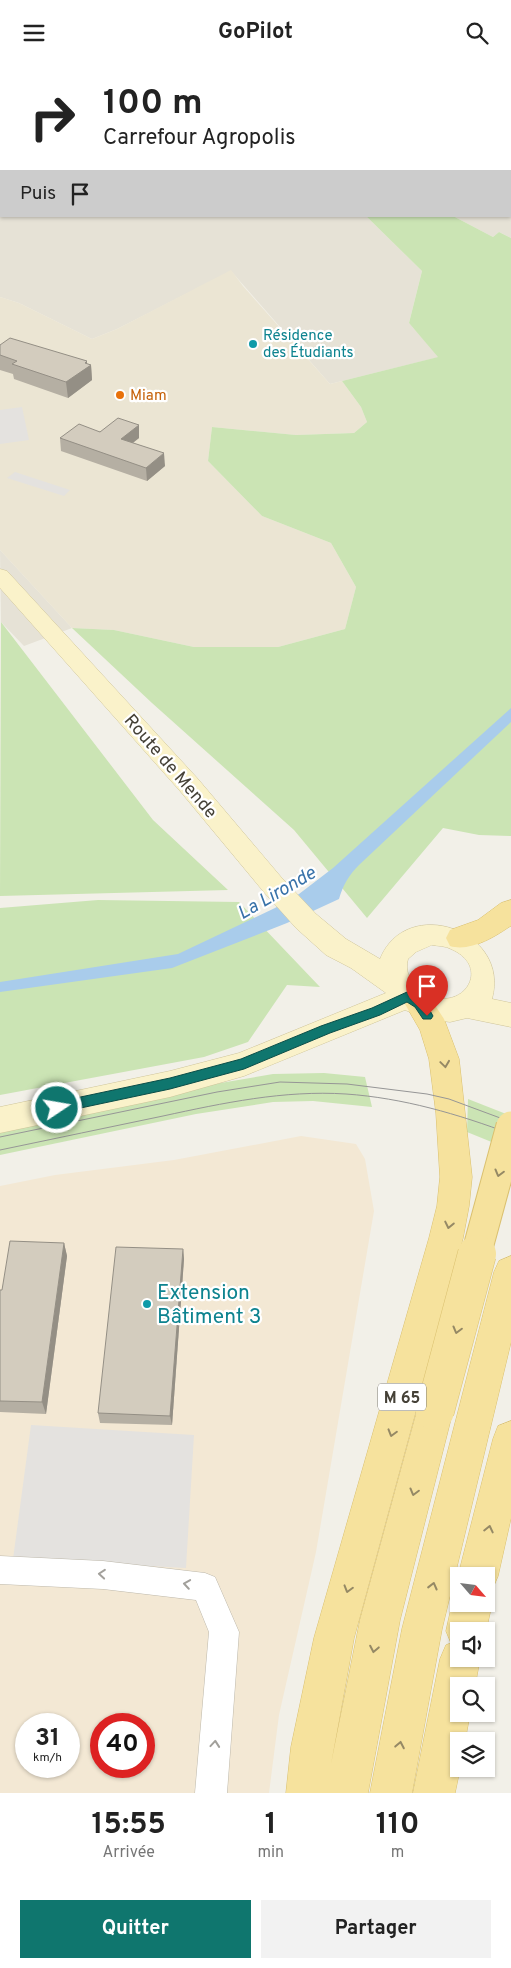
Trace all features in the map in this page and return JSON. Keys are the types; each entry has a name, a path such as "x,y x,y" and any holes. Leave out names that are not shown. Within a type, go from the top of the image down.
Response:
{"main road":[{"name":"Route de Mende","path":"0,575 208,807 254,863 306,921 321,936 380,972 408,995"},
{"path":"460,938 481,931 501,920 511,910"},
{"path":"432,934 446,934 460,938 474,945 484,956 489,968 488,986 484,994 467,1006 449,1010 428,1007 408,995 392,974 393,962 398,951 418,937 432,934"},
{"name":"Route de Mende","path":"346,952 382,954 398,951"},
{"path":"489,968 511,987"},
{"path":"0,1120 170,1084 244,1064 325,1029 376,1011 408,995"},
{"name":"M 65","path":"307,1793 312,1747 334,1638 444,1248 453,1206 456,1177 444,1059 434,1027 408,995"},
{"path":"467,1006 511,1015"},
{"name":"M 65","path":"347,1793 380,1621 511,1126"},
{"path":"392,1793 422,1629 511,1272"},
{"path":"480,1567 511,1439"},
{"path":"434,1793 458,1667"}],"street":[{"path":"0,1570 96,1574 151,1579 205,1587 224,1632 211,1793"}],"shaded area":[{"path":"0,217 367,217 422,271 409,323 439,357 330,384 231,271 117,329 92,339 19,303 0,297"},
{"path":"455,217 511,217 511,238 499,232 493,237"},
{"path":"231,270 330,384 342,381 361,407 367,422 354,433 296,435 212,427 208,461 262,516 331,543 356,587 345,629 278,647 194,647 114,630 72,628 0,550 0,297 19,303 92,339 117,329"},
{"path":"22,407 29,440 0,444 0,410"},
{"path":"15,472 70,490 64,496 7,478"},
{"path":"0,550 72,628 24,646 1,622"},
{"path":"301,1136 356,1144 365,1159 374,1211 316,1552 279,1715 269,1793 0,1793 0,1186 55,1175 174,1160"},
{"path":"31,1425 194,1435 186,1568 13,1559"}],"green space":[{"path":"367,217 455,217 493,237 499,232 511,238 511,836 479,835 443,828 367,918 294,830 152,703 72,628 114,630 194,647 278,647 345,629 356,587 331,543 262,516 208,461 212,427 296,435 354,433 367,422 361,407 342,381 438,357 409,323 422,271"},
{"path":"1,622 153,820 228,890 0,896"},
{"path":"98,900 239,902 320,987 287,985 248,1042 204,1057 0,1095 0,908"},
{"path":"324,1073 365,1077 372,1107 313,1101 273,1102 196,1114 0,1155 0,1128 191,1088 273,1074"},
{"path":"468,1099 511,1116 511,1150 467,1132"}],"water":[{"path":"511,708 511,722 359,865 342,889 339,899 287,923 172,968 0,992 0,982 178,954 275,908 299,894 333,868"}],"building":[{"path":"10,338 87,361 85,363 91,365 66,382 12,364 17,361 0,355 0,345"},
{"path":"118,418 139,425 121,439 164,453 146,468 60,438 79,424 100,432"},
{"path":"10,1241 64,1243 42,1402 0,1401 0,1290 2,1290"},
{"name":"Extension Bâtiment 3","path":"116,1247 183,1249 170,1416 98,1413"}],"tram line":[{"path":"0,1137 217,1092 280,1082 347,1084 427,1094 449,1099 511,1122"},
{"path":"0,1150 208,1107 277,1096 323,1093 367,1096 409,1103 471,1120 511,1134"}],"place":[{"name":"Résidence des Étudiants","path":"253,344"},
{"name":"Miam","path":"120,395"},
{"name":"Extension Bâtiment 3","path":"147,1304"}],"route":[{"path":"57,1108 170,1084 244,1064 325,1029 376,1011 407,996 419,1004 427,1016"}],"water label":[{"name":"La Lironde","path":"276,892"}]}
